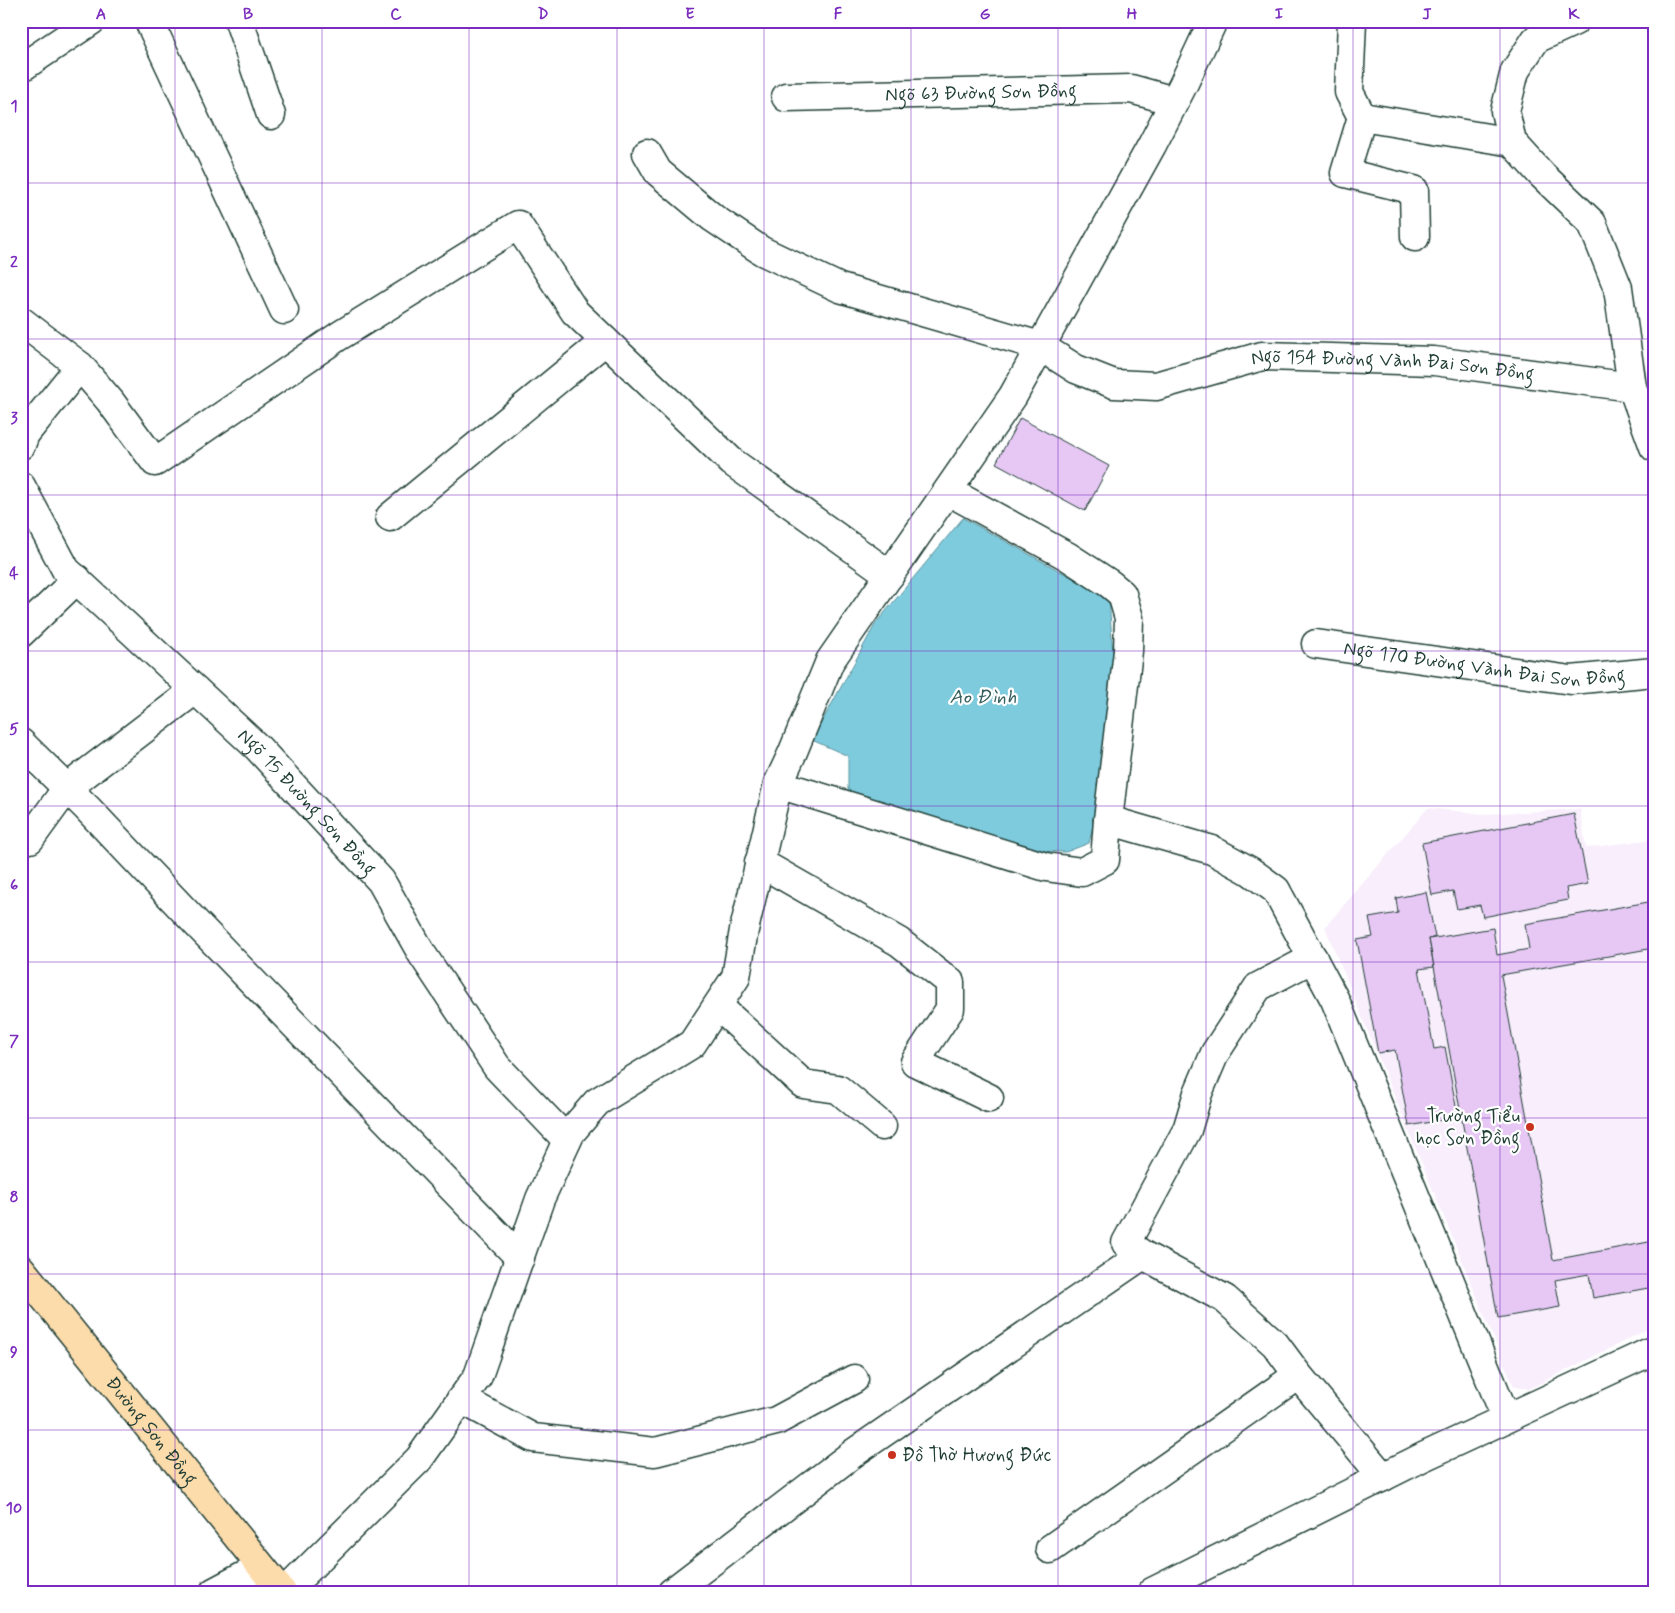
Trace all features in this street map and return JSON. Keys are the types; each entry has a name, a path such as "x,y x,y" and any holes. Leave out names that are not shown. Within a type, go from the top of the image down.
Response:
{"main road":[{"name":"Đường Sơn Đồng","path":"21,1269 283,1592"}],"street":[{"path":"21,68 91,21"},
{"path":"149,21 284,310"},
{"path":"239,21 271,115"},
{"path":"283,1592 418,1459 478,1376 540,1199 571,1132 597,1102 692,1044 736,978 744,930 778,784 830,661 1013,396 1152,145 1213,21"},
{"path":"1352,21 1349,92 1362,117 1345,173 1414,190 1415,237"},
{"path":"1575,21 1536,39 1515,71 1505,112 1512,142 1542,175 1592,224 1618,288 1632,387 1654,447"},
{"name":"Ngõ 63 Đường Sơn Đồng","path":"786,96 1132,89 1174,102"},
{"path":"1362,117 1512,142"},
{"name":"Ngõ 154 Đường Vành Đai Sơn Đồng","path":"647,153 658,172 713,218 762,251 840,288 1040,346 1076,369 1114,384 1156,386 1262,356 1434,361 1632,387"},
{"path":"21,321 80,366 110,401 155,462 339,336 518,225 575,312 732,462 890,575"},
{"path":"390,517 605,341"},
{"path":"21,445 25,434 80,366"},
{"name":"Ngõ 15 Đường Sơn Đồng","path":"21,486 66,570 258,748 382,881 422,954 497,1067 567,1140"},
{"path":"778,784 1046,867 1082,872 1105,860 1128,651 1129,618 1122,594 1067,556 948,491"},
{"path":"21,633 77,579"},
{"name":"Ngõ 170 Đường Vành Đai Sơn Đồng","path":"1316,644 1570,680 1654,672"},
{"path":"30,839 67,788 195,690"},
{"path":"21,743 67,788 520,1258"},
{"path":"1108,820 1212,850 1250,871 1276,890 1335,1000 1506,1418"},
{"path":"759,862 899,942 950,982 950,1009 915,1062 989,1098"},
{"path":"672,1592 856,1452 1134,1249 1187,1130 1198,1094 1215,1053 1258,987 1314,958"},
{"path":"718,1006 803,1084 838,1089 882,1126"},
{"path":"1134,1249 1225,1299 1275,1344 1298,1375 1383,1477"},
{"path":"1152,1592 1383,1477 1654,1350"},
{"path":"1050,1548 1298,1375"},
{"path":"461,1399 534,1438 655,1452 776,1421 854,1380"},
{"path":"214,1592 261,1567"}],"shaded area":[{"name":"Trường Tiểu học Sơn Đồng","path":"1428,808 1483,814 1580,809 1586,848 1654,839 1654,1326 1529,1389 1513,1385 1325,927"}],"water":[{"name":"Ao Đình","path":"963,518 1109,598 1115,684 1104,779 1089,843 1066,852 1040,851 848,792 848,756 812,740 876,623"}],"building":[{"path":"1020,418 1109,466 1085,511 996,463"},
{"path":"1574,814 1588,884 1566,888 1568,900 1483,917 1480,905 1457,909 1453,891 1432,895 1422,843"},
{"path":"1426,892 1435,937 1429,939 1434,967 1419,969 1434,1049 1445,1047 1458,1117 1409,1126 1395,1050 1378,1053 1357,940 1373,937 1369,918 1398,913 1396,898"},
{"path":"1654,901 1654,948 1501,975 1553,1260 1654,1241 1654,1287 1593,1298 1589,1274 1555,1280 1560,1307 1498,1318 1429,939 1493,928 1497,955 1529,949 1525,924"}],"place":[{"name":"Trường Tiểu học Sơn Đồng","path":"1530,1127"},
{"name":"Đồ Thờ Hương Đức","path":"892,1455"}]}
